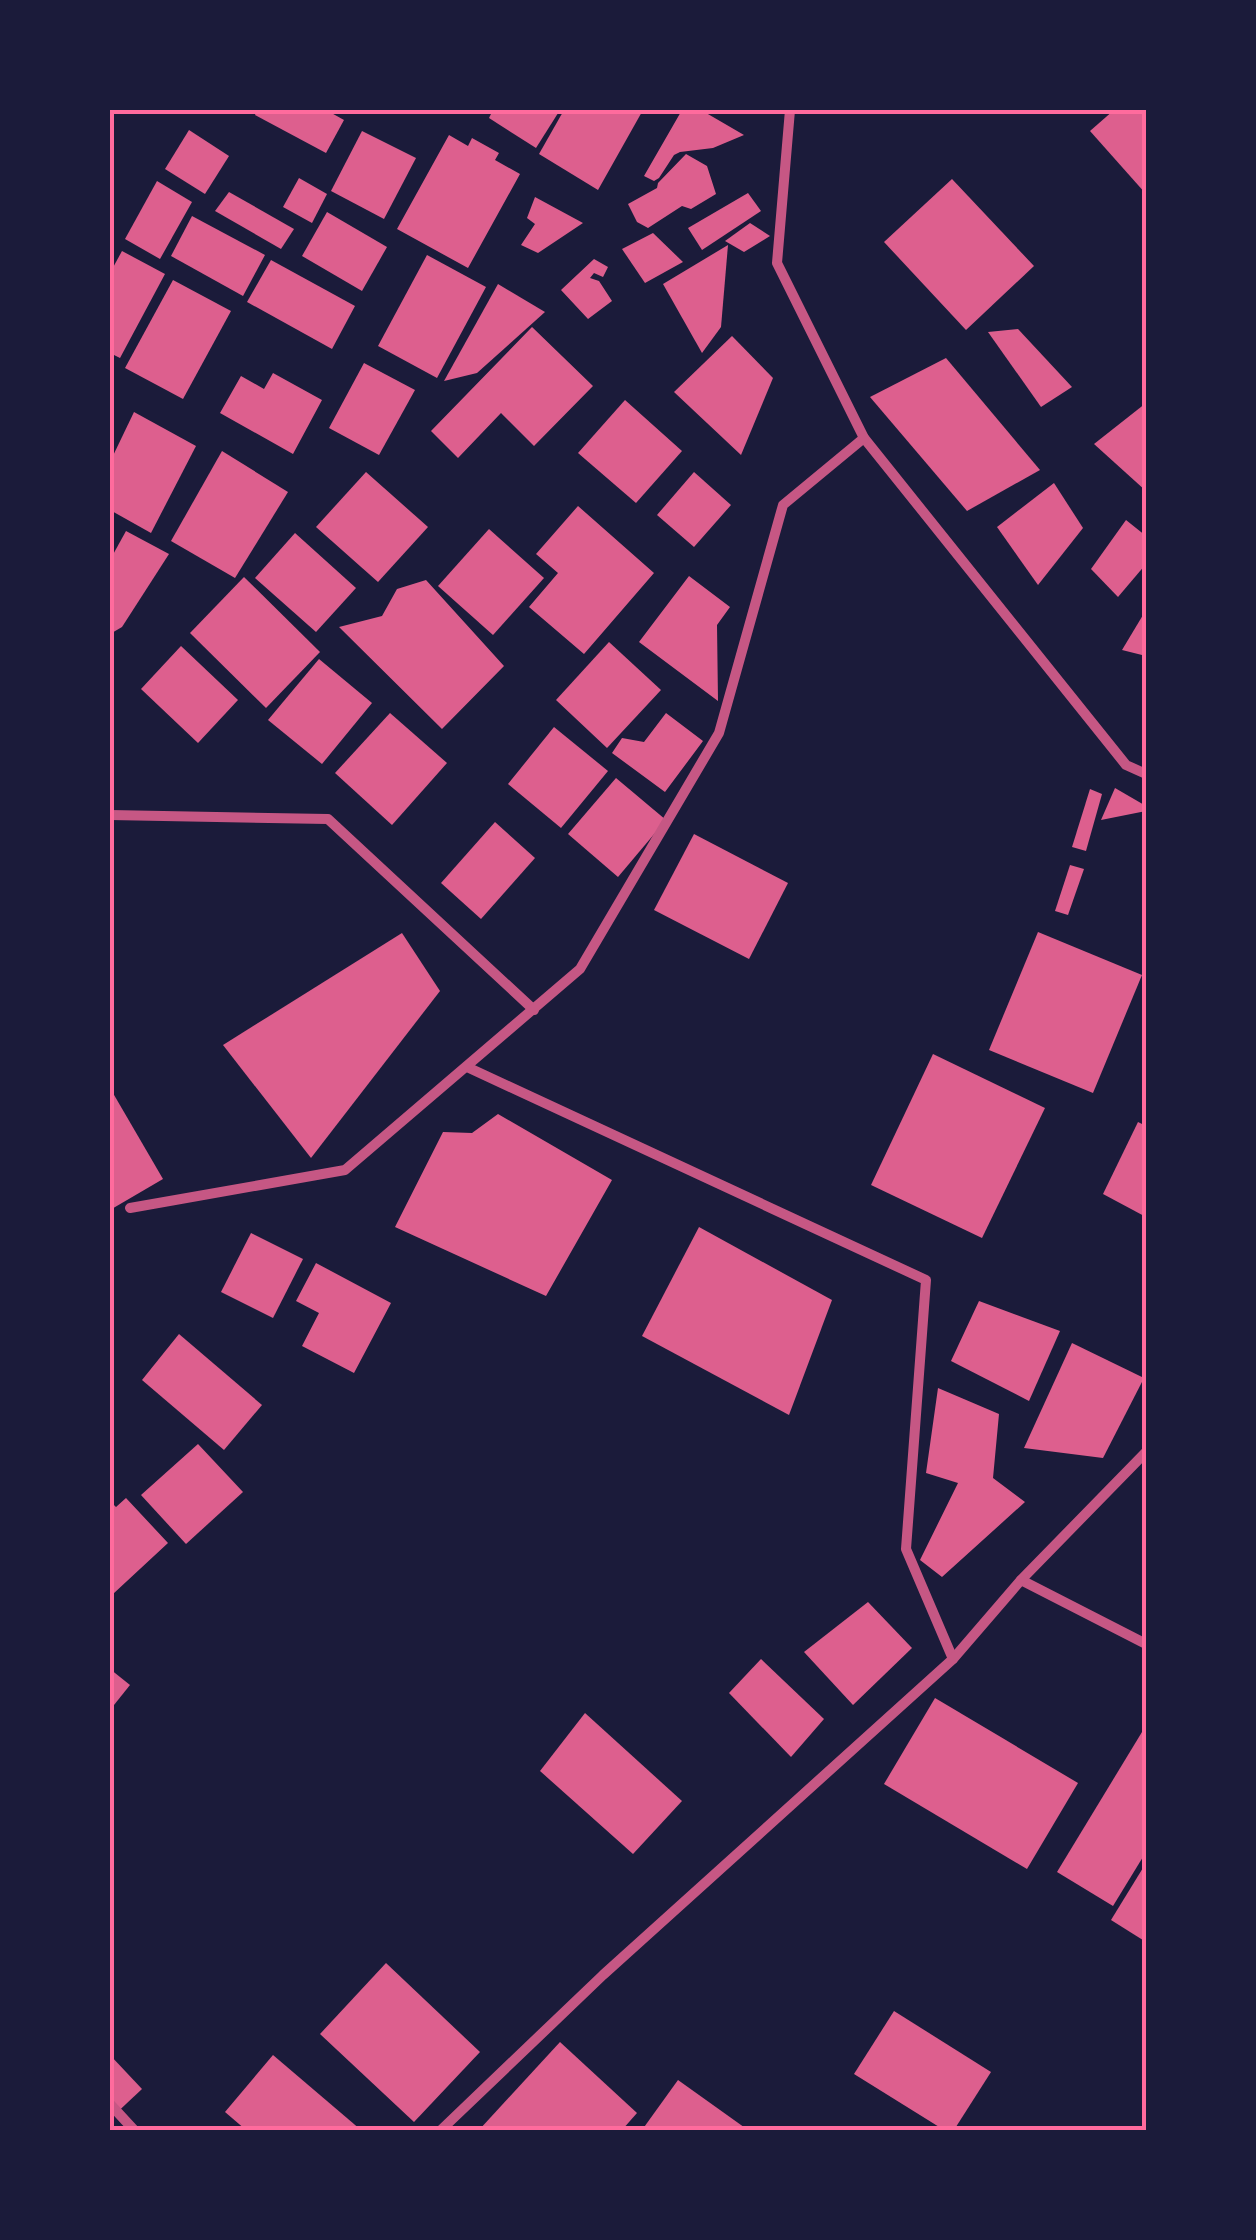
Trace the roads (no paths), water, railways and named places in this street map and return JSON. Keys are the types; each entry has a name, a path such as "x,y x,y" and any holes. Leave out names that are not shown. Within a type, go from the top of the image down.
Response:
{"street":[{"path":"790,110 777,263 864,438 1126,765 1146,774"},
{"path":"130,1208 346,1170 580,970 719,733 783,505 864,438"},
{"path":"110,815 328,820 534,1010"},
{"path":"466,1067 926,1280 906,1549 953,1659"},
{"path":"441,2130 604,1975 953,1659 1021,1580 1146,1452"},
{"path":"1021,1580 1146,1644"},
{"path":"110,2104 134,2130"}]}
